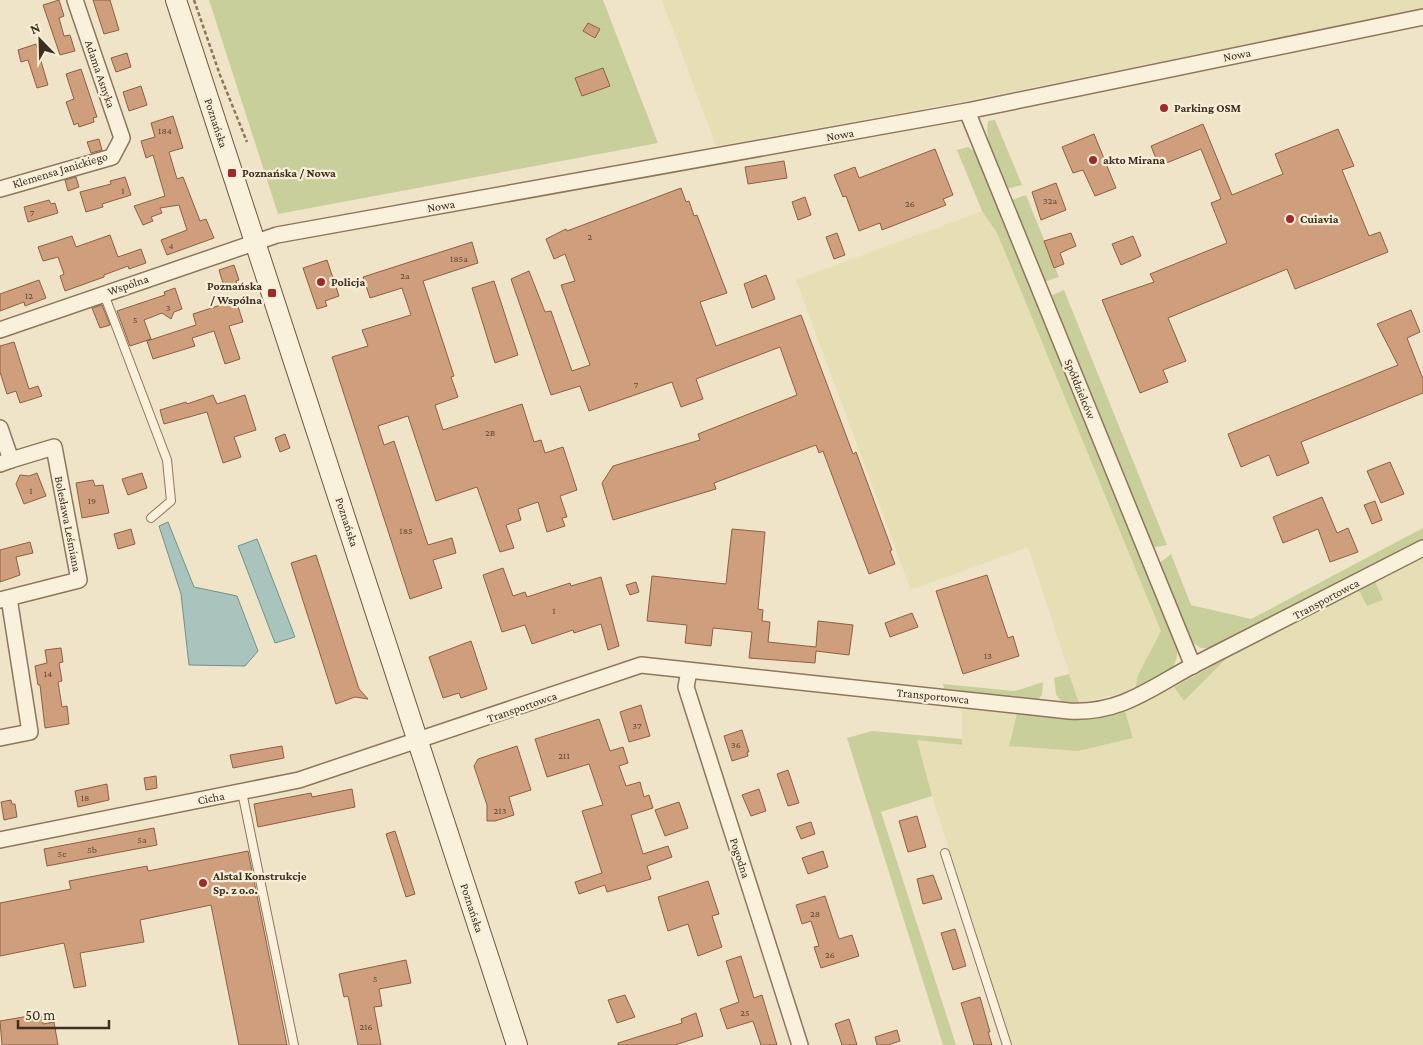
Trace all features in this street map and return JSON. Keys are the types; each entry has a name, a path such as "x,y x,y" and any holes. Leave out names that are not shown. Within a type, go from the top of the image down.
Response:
{"main road":[{"name":"Poznańska","path":"176,0 517,1045"}],"street":[{"name":"Adama Asnyka","path":"75,0 122,138 117,147"},
{"name":"Nowa","path":"255,240 967,111 1423,17"},
{"name":"Spółdzielców","path":"967,111 1193,666"},
{"name":"Klemensa Janickiego","path":"0,189 112,157 117,147"},
{"name":"Wspólna","path":"0,330 255,240"},
{"path":"0,428 6,462"},
{"name":"Bolesława Leśmiana","path":"4,599 78,580 54,447 6,462"},
{"name":"Transportowca","path":"418,742 641,666 1080,711 1103,708 1138,698 1193,666 1423,548"},
{"path":"0,738 30,732 4,599"},
{"name":"Pogodna","path":"689,671 686,687 800,1045"},
{"name":"Cicha","path":"0,840 299,780 418,742"}],"lane":[{"path":"104,294 167,460 171,501 151,518"},
{"path":"242,792 294,1045"},
{"path":"945,853 1007,1045"}],"path":[{"path":"194,0 220,75 247,142"}],"shaded area":[{"path":"662,0 1423,0 1423,9 945,105 716,146"},
{"path":"982,211 997,233 1161,631 1138,675 1135,690 1079,703 1028,547 911,590 796,280"},
{"path":"1423,556 1423,1045 1012,1045 932,796 917,740 962,744 962,708 1017,714 1010,746 1078,751 1133,738 1125,711 1174,687 1184,701 1227,658 1359,589 1367,606 1383,600 1375,581"}],"green space":[{"path":"209,0 603,0 658,143 278,214"},
{"path":"995,120 1022,185 1007,189 996,165 990,148 987,130 988,121"},
{"path":"968,147 978,154 1177,649 1177,658 1170,671 1157,680 1135,690 1138,675 1161,631 997,233 982,211 957,150"},
{"path":"1026,195 1059,277 1044,282 1012,200"},
{"path":"1064,290 1167,545 1151,548 1050,296"},
{"path":"1423,528 1423,542 1214,648 1201,648 1188,640 1157,565 1171,554 1191,605 1251,619"},
{"path":"1375,581 1383,600 1367,606 1359,590"},
{"path":"1227,658 1184,701 1174,687"},
{"path":"1069,674 1079,703 1062,703 1056,694 1054,678"},
{"path":"1043,682 1042,695 1036,701 945,691 943,684 1015,691"},
{"path":"1125,711 1133,738 1078,751 1009,746 1017,714 1087,718"},
{"path":"872,731 962,739 962,745 917,740 932,796 881,812 956,1045 943,1045 847,738"}],"water":[{"path":"168,522 194,587 237,596 258,651 245,666 189,665 181,594 159,526"},
{"path":"257,539 295,637 275,643 238,546"}],"building":[{"path":"59,0 64,16 59,18 64,36 70,35 75,51 60,55 43,5"},
{"path":"93,0 110,0 119,30 104,34"},
{"path":"588,23 600,29 595,38 583,31"},
{"path":"36,44 48,85 37,88 28,60 21,62 18,50"},
{"path":"127,53 131,67 116,72 111,58"},
{"path":"603,68 610,86 582,96 575,78"},
{"path":"81,69 97,117 93,118 94,122 79,127 78,123 74,125 66,102 74,99 66,74"},
{"path":"141,86 147,105 129,111 123,92"},
{"path":"173,116 183,148 169,152 177,179 183,177 200,221 206,219 214,238 167,255 161,240 187,230 179,205 160,208 162,213 151,217 153,221 143,225 134,206 165,196 153,155 146,158 141,141 155,137 151,123"},
{"path":"1203,124 1232,195 1283,174 1275,154 1338,129 1354,166 1342,170 1369,236 1380,232 1388,252 1295,289 1287,269 1168,318 1186,361 1163,370 1168,382 1140,393 1102,300 1154,282 1150,274 1227,243 1211,203 1221,199 1201,149 1159,166 1151,146"},
{"path":"1094,134 1116,188 1095,196 1083,170 1073,173 1062,147"},
{"path":"99,139 102,150 91,153 87,142"},
{"path":"935,149 953,195 943,199 946,205 882,230 880,223 859,231 846,196 843,197 834,175 855,167 859,178"},
{"path":"784,161 787,178 748,184 745,167"},
{"path":"76,177 79,187 68,191 65,180"},
{"path":"125,177 131,195 102,204 103,207 86,212 80,192 111,184 110,181"},
{"path":"1056,183 1066,210 1041,220 1032,192"},
{"path":"681,188 686,202 689,201 694,216 697,215 727,293 700,302 716,346 801,315 853,454 856,452 892,550 890,551 895,564 869,574 823,451 819,453 816,445 714,483 716,489 613,520 602,483 613,466 700,440 698,434 797,395 780,347 696,379 703,399 681,407 672,382 589,411 580,386 551,395 511,279 529,271 545,312 551,311 572,371 590,365 561,285 575,281 565,254 554,259 546,239 566,229 567,231"},
{"path":"805,197 811,215 798,220 792,202"},
{"path":"49,200 51,204 55,203 58,213 28,222 24,207"},
{"path":"837,233 845,255 834,259 826,237"},
{"path":"1071,233 1076,246 1060,253 1064,264 1054,268 1044,241"},
{"path":"110,235 118,257 141,249 146,263 129,269 128,266 65,291 60,276 64,274 58,257 43,261 38,247 72,236 76,247"},
{"path":"1133,236 1141,256 1121,265 1112,244"},
{"path":"472,242 478,263 423,281 454,376 451,377 458,397 435,405 443,430 522,404 534,442 541,440 545,453 563,447 577,490 560,496 567,517 562,518 565,526 547,532 538,502 518,509 521,520 506,525 514,548 500,552 477,487 436,501 408,416 378,426 384,445 394,441 428,545 452,538 456,553 433,560 442,588 410,599 332,357 368,346 362,330 411,315 402,288 370,298 363,277"},
{"name":"Policja","path":"327,260 339,296 325,301 327,306 317,309 303,268"},
{"path":"234,265 239,280 236,281 237,285 225,290 219,270"},
{"path":"766,275 775,299 752,308 744,284"},
{"path":"39,280 46,298 25,306 24,302 0,311 0,294"},
{"path":"494,281 518,355 495,363 472,288"},
{"path":"175,288 182,309 174,312 171,319 162,313 144,320 151,339 130,346 117,311 165,295 164,292"},
{"path":"236,300 243,322 229,326 240,359 225,364 214,331 192,338 195,346 153,359 147,341 196,325 193,314"},
{"path":"102,305 110,325 100,328 92,308"},
{"path":"1411,310 1420,332 1407,338 1423,379 1423,393 1301,442 1309,463 1277,476 1269,455 1241,467 1228,434 1398,365 1377,324"},
{"path":"14,342 29,389 38,386 42,396 20,403 16,391 7,394 0,372 0,346"},
{"path":"213,395 217,404 245,395 256,430 234,437 241,457 223,463 207,412 164,424 160,410 186,402 187,404"},
{"path":"285,434 290,448 280,452 275,438"},
{"path":"1390,462 1404,494 1381,503 1367,471"},
{"path":"37,473 46,496 24,504 16,484 20,475 29,476"},
{"path":"142,473 147,488 128,495 122,479"},
{"path":"93,480 95,486 103,485 109,513 82,518 76,483"},
{"path":"1322,497 1337,533 1348,528 1358,552 1330,562 1318,529 1283,543 1273,517"},
{"path":"1375,501 1382,520 1372,524 1364,505"},
{"path":"131,529 135,544 118,549 114,534"},
{"path":"732,529 765,532 758,609 763,610 762,621 770,622 768,642 816,647 818,621 853,625 849,655 816,651 815,663 749,658 752,632 713,628 711,646 685,643 687,625 647,621 652,576 726,584"},
{"path":"30,542 33,553 16,557 20,575 0,582 0,550"},
{"path":"316,555 359,689 368,699 355,697 336,704 291,563"},
{"path":"503,568 513,596 525,592 527,597 570,583 571,586 601,577 619,646 608,650 601,624 574,633 573,630 532,644 525,625 502,632 483,575"},
{"path":"987,575 1008,638 1013,636 1019,656 963,674 936,591"},
{"path":"636,582 639,592 630,595 626,585"},
{"path":"912,613 918,627 890,637 885,623"},
{"path":"471,641 487,689 461,698 459,693 443,698 429,657"},
{"path":"61,648 63,662 59,663 62,681 58,682 62,707 67,706 69,724 45,728 40,685 38,685 35,666 47,663 45,650"},
{"path":"641,705 650,736 629,742 620,712"},
{"path":"599,719 610,751 623,747 628,763 619,766 626,786 640,782 644,797 649,795 653,808 631,815 643,854 668,846 672,857 647,866 651,879 607,892 605,885 579,894 575,882 602,873 582,811 603,805 589,764 547,777 535,739"},
{"path":"742,730 749,752 747,752 748,756 732,761 724,736"},
{"path":"282,746 284,758 233,768 230,755"},
{"path":"517,746 531,790 509,797 514,815 495,821 487,821 487,805 474,766 478,759"},
{"path":"788,770 799,803 788,806 777,774"},
{"path":"156,776 157,788 146,790 144,778"},
{"path":"107,784 109,800 78,807 75,791"},
{"path":"352,789 355,807 258,827 254,804 311,793 312,797"},
{"path":"759,789 766,811 751,816 742,795"},
{"path":"11,800 12,804 15,804 17,817 4,820 1,802"},
{"path":"679,802 688,828 665,836 655,810"},
{"path":"917,816 926,847 908,852 899,821"},
{"path":"811,822 815,834 801,839 796,827"},
{"path":"154,828 157,845 47,866 44,849"},
{"path":"395,831 415,894 406,897 386,834"},
{"path":"248,851 287,1045 239,1045 211,905 140,920 144,942 80,953 86,986 74,988 64,943 0,956 0,903 71,889 69,881 147,866 148,871"},
{"path":"823,851 828,867 808,874 802,858"},
{"path":"933,875 942,899 923,904 917,879"},
{"path":"708,881 719,914 712,916 722,947 698,956 688,924 668,931 658,897"},
{"path":"825,896 839,939 852,935 859,956 821,968 814,947 819,946 811,921 802,924 796,905"},
{"path":"955,929 966,966 953,970 941,933"},
{"path":"741,956 754,998 762,995 777,1045 761,1045 753,1021 727,1029 720,1009 739,1002 726,961"},
{"path":"406,960 411,983 379,989 382,1006 374,1007 381,1045 358,1045 348,996 344,997 339,974"},
{"path":"625,995 635,1017 617,1023 608,1000"},
{"path":"980,997 992,1045 974,1045 961,1003"},
{"path":"696,1013 703,1036 675,1045 618,1045 618,1043 682,1023 681,1019"},
{"path":"41,1014 43,1024 54,1022 58,1045 2,1045 0,1021"},
{"path":"849,1019 857,1045 842,1045 835,1024"},
{"path":"897,1030 900,1041 888,1045 877,1045 875,1037"}],"place":[{"name":"Parking OSM","path":"1164,108"},
{"name":"akto Mirana","path":"1093,160"},
{"name":"Poznańska / Nowa","path":"232,173"},
{"name":"Cuiavia","path":"1290,219"},
{"name":"Policja","path":"321,282"},
{"name":"Poznańska / Wspólna","path":"272,293"},
{"name":"Alstal Konstrukcje Sp. z o.o.","path":"203,883"}]}
